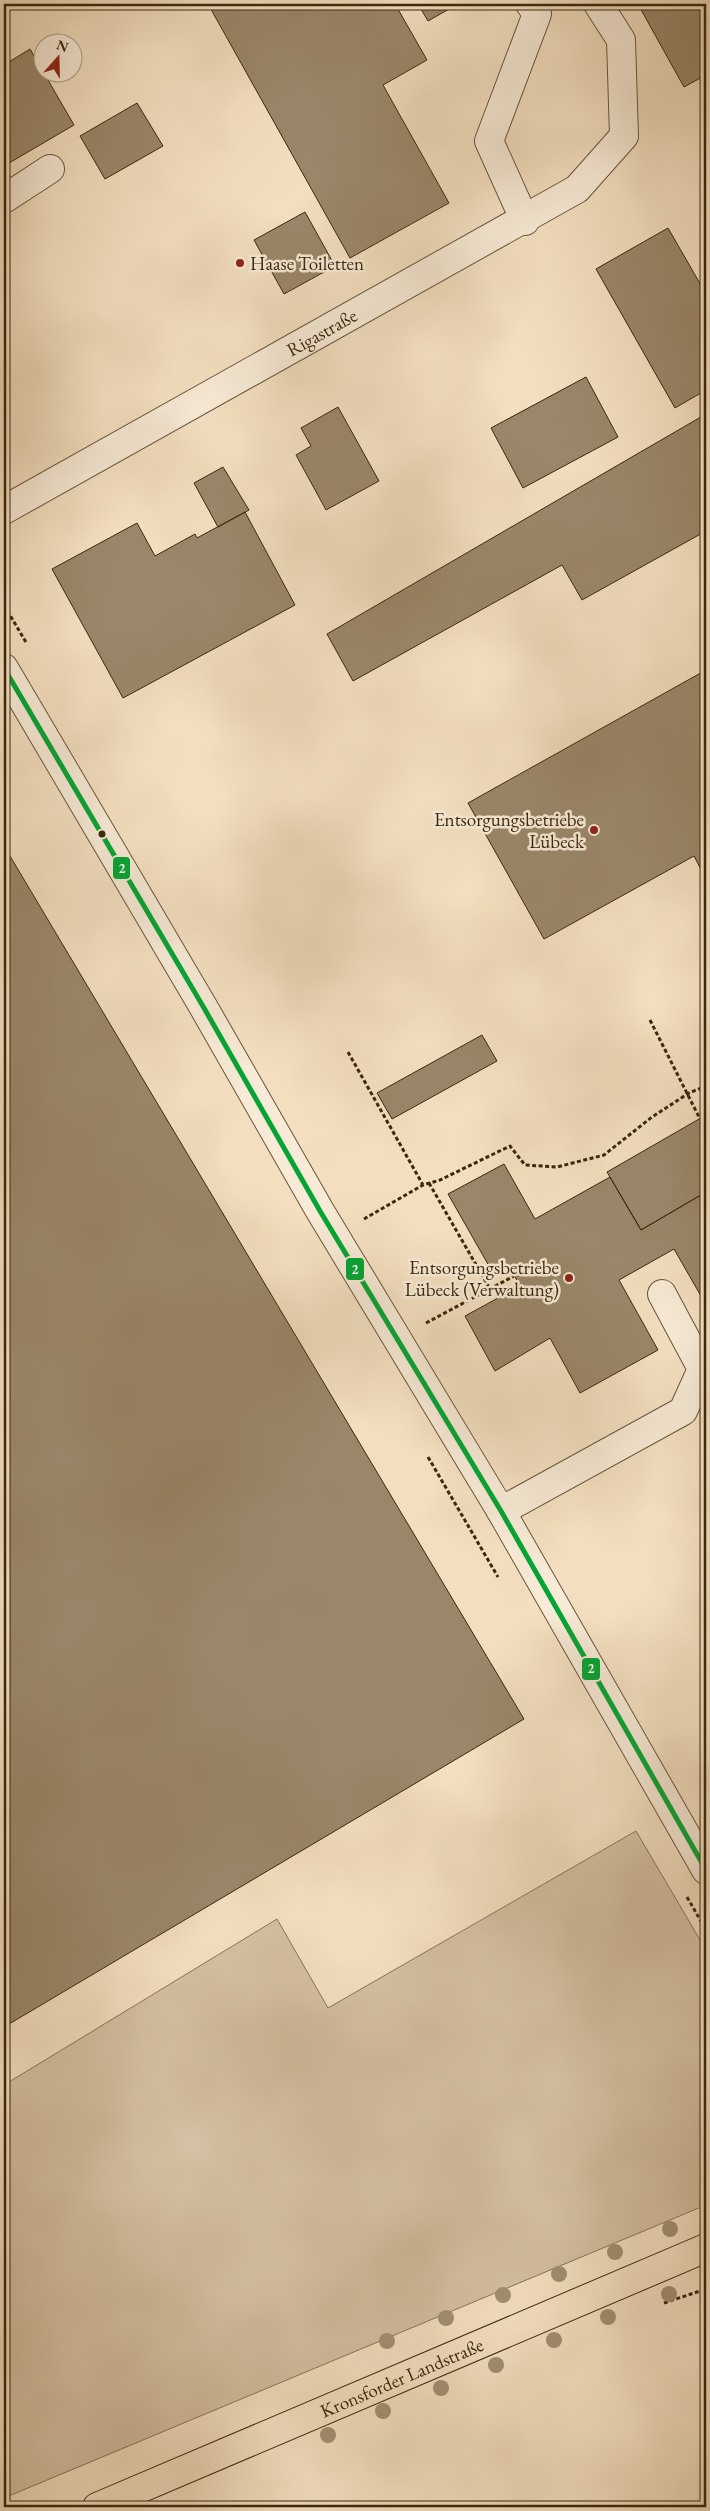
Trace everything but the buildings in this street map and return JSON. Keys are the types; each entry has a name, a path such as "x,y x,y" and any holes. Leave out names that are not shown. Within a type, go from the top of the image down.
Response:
{"main road":[{"name":"Kronsforder Landstraße","path":"97,2507 706,2248"}],"street":[{"name":"Rigastraße","path":"4,510 525,221 577,189 624,136 622,40 598,4"},
{"path":"525,221 489,141 540,7"},
{"path":"4,199 50,169"},
{"path":"4,668 204,1008 320,1211 501,1511 704,1861"},
{"path":"501,1511 683,1411 702,1369 662,1294"}],"path":[{"path":"650,1020 689,1093 700,1119"},
{"path":"348,1052 423,1185"},
{"path":"364,1220 423,1185 510,1146 525,1165 557,1167 604,1155 652,1117 689,1093 706,1086"},
{"path":"429,1183 490,1288"},
{"path":"426,1322 514,1276"}],"shaded area":[{"path":"636,1831 706,1950 706,2205 4,2498 4,2085 277,1919 328,2008"}],"transit line":[{"name":"2","path":"4,668 204,1008 320,1211 501,1511 706,1870"}],"place":[{"name":"Haase Toiletten","path":"240,263"},
{"name":"Entsorgungsbetriebe Lübeck","path":"594,830"},
{"name":"Entsorgungsbetriebe Lübeck (Verwaltung)","path":"569,1278"}]}
